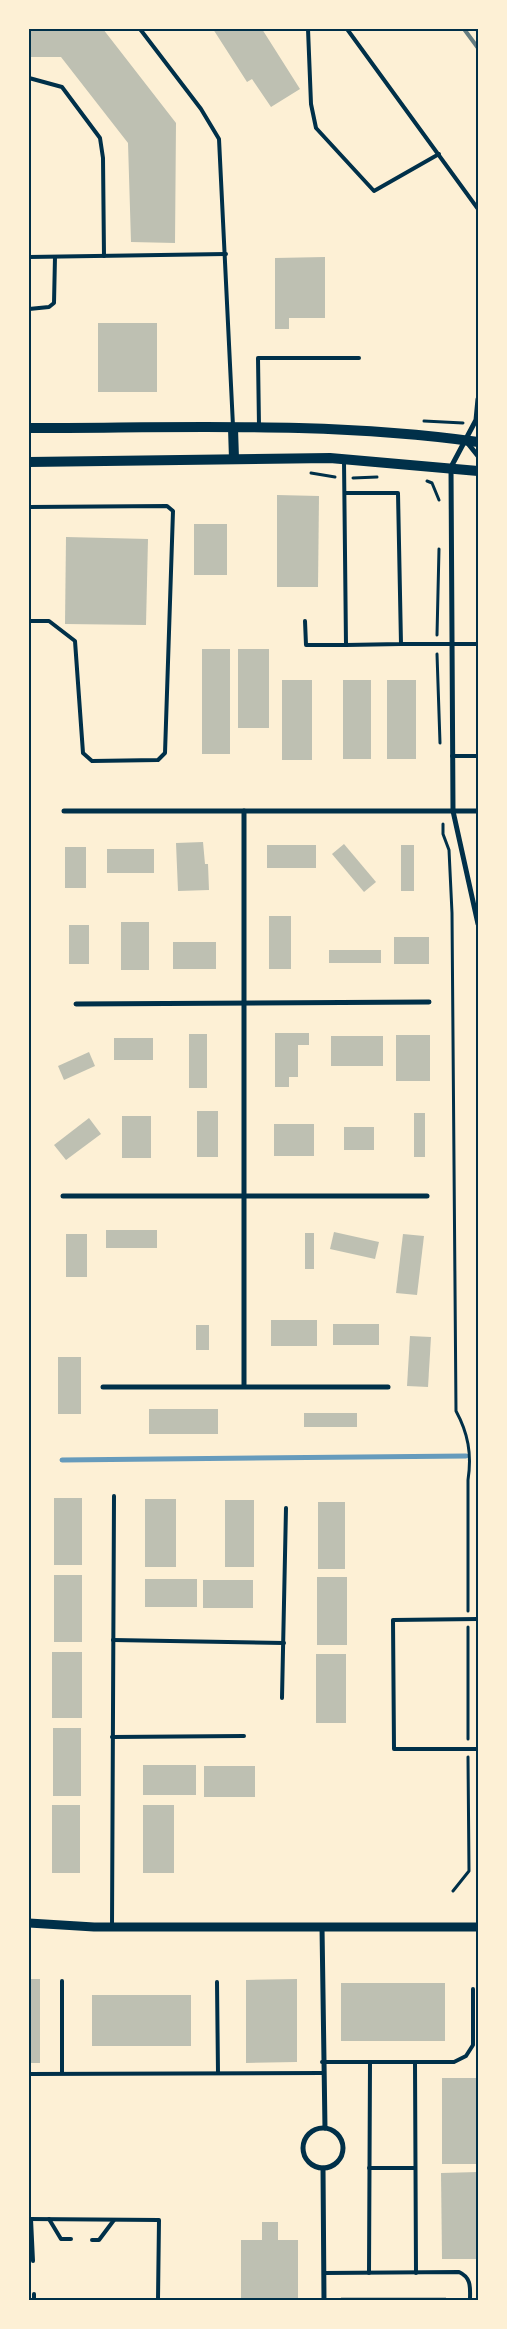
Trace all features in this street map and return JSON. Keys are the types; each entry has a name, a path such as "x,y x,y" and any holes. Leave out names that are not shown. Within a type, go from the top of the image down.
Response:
{"main road":[{"path":"29,428 259,428 398,434 478,442"},
{"path":"233,428 234,459"},
{"path":"29,462 343,459 451,467 478,471"}],"street":[{"path":"478,399 476,420 451,467 453,811 478,924"},
{"path":"466,440 478,456"},
{"path":"64,811 478,811"},
{"path":"244,811 244,1386"},
{"path":"76,1004 429,1002"},
{"path":"63,1196 427,1196"},
{"path":"103,1387 388,1387"},
{"path":"29,1923 112,1927 478,1927"},
{"path":"322,1927 322,2074 325,2128"},
{"path":"325,2128 337,2134 343,2146 343,2152 336,2164 323,2168 311,2164 304,2154 303,2148 312,2131 325,2128"},
{"path":"323,2168 324,2300"}],"lane":[{"path":"140,29 201,109 219,139 233,428"},
{"path":"308,29 311,104 316,128 374,191 439,154"},
{"path":"347,29 478,209"},
{"path":"29,78 62,87 100,138 103,158 104,256"},
{"path":"29,257 226,254"},
{"path":"29,309 49,307 54,303 56,257"},
{"path":"259,428 258,358 359,358"},
{"path":"343,459 345,477 346,645"},
{"path":"345,493 398,493 400,644"},
{"path":"29,506 167,506 173,511 165,753 158,760 92,761 83,753 75,641 49,622 29,621"},
{"path":"305,621 306,645 478,644"},
{"path":"452,756 478,756"},
{"path":"112,1927 114,1496"},
{"path":"282,1698 286,1508"},
{"path":"478,1619 393,1620 394,1749 478,1749"},
{"path":"113,1640 284,1642"},
{"path":"112,1737 244,1736"},
{"path":"62,1981 62,2074"},
{"path":"218,1982 218,2073"},
{"path":"322,2062 454,2062 466,2056 473,2045 473,1990"},
{"path":"369,2273 370,2062"},
{"path":"415,2063 416,2273"},
{"path":"29,2074 322,2074"},
{"path":"369,2168 415,2168"},
{"path":"33,2261 30,2219 159,2220 158,2300"},
{"path":"49,2219 61,2239 71,2239"},
{"path":"92,2240 99,2240 114,2220"},
{"path":"324,2273 459,2272 466,2276 470,2282 470,2300"},
{"path":"34,2294 34,2300"}],"path":[{"path":"310,472 327,477 380,477"},
{"path":"422,478 432,483 439,499 439,508"},
{"path":"439,545 437,644 440,746"},
{"path":"442,811 444,834 449,850 452,913 456,1411 466,1428 470,1464 468,1480 469,1872 453,1891"}],"building":[{"path":"29,29 103,29 176,123 175,243 131,242 128,143 61,57 29,57"},
{"path":"213,29 262,29 300,89 271,107 252,79 247,82"},
{"path":"325,257 325,318 289,318 289,329 275,329 275,258"},
{"path":"98,323 157,323 157,392 98,392"},
{"path":"277,495 319,496 318,587 277,587"},
{"path":"194,524 227,524 227,575 194,575"},
{"path":"66,537 148,539 146,625 65,624"},
{"path":"202,649 230,649 230,754 202,754"},
{"path":"238,649 269,649 269,728 238,728"},
{"path":"282,680 312,680 312,760 282,760"},
{"path":"343,680 371,680 371,759 343,759"},
{"path":"387,680 416,680 416,759 387,759"},
{"path":"203,842 205,864 208,864 209,890 178,891 176,843"},
{"path":"344,844 376,882 364,892 332,854"},
{"path":"267,845 316,845 316,868 267,868"},
{"path":"401,845 414,845 414,891 401,891"},
{"path":"65,847 86,847 86,888 65,888"},
{"path":"107,849 154,849 154,873 107,873"},
{"path":"269,916 291,916 291,969 269,969"},
{"path":"121,922 149,922 149,970 121,970"},
{"path":"69,925 89,925 89,964 69,964"},
{"path":"394,937 429,937 429,964 394,964"},
{"path":"173,942 216,942 216,969 173,969"},
{"path":"329,950 381,950 381,963 329,963"},
{"path":"275,1033 309,1033 309,1045 298,1045 298,1077 289,1077 289,1087 275,1087"},
{"path":"189,1034 207,1034 207,1088 189,1088"},
{"path":"396,1035 430,1035 430,1081 396,1081"},
{"path":"331,1036 383,1036 383,1066 331,1066"},
{"path":"114,1038 153,1038 153,1060 114,1060"},
{"path":"89,1052 95,1066 64,1080 58,1066"},
{"path":"197,1111 218,1111 218,1157 197,1157"},
{"path":"414,1113 425,1113 425,1157 414,1157"},
{"path":"122,1116 151,1116 151,1158 122,1158"},
{"path":"89,1118 101,1134 66,1160 54,1145"},
{"path":"274,1124 314,1124 314,1156 274,1156"},
{"path":"344,1127 374,1127 374,1150 344,1150"},
{"path":"106,1230 157,1230 157,1248 106,1248"},
{"path":"334,1232 379,1242 375,1259 330,1249"},
{"path":"305,1233 314,1233 314,1269 305,1269"},
{"path":"66,1234 87,1234 87,1277 66,1277"},
{"path":"403,1234 424,1236 417,1295 396,1293"},
{"path":"271,1320 317,1320 317,1346 271,1346"},
{"path":"333,1324 379,1324 379,1345 333,1345"},
{"path":"196,1325 209,1325 209,1350 196,1350"},
{"path":"410,1336 431,1337 428,1387 407,1386"},
{"path":"58,1357 81,1357 81,1414 58,1414"},
{"path":"149,1409 218,1409 218,1434 149,1434"},
{"path":"304,1413 357,1413 357,1427 304,1427"},
{"path":"54,1498 82,1498 82,1565 54,1565"},
{"path":"145,1499 176,1499 176,1567 145,1567"},
{"path":"225,1500 254,1500 254,1567 225,1567"},
{"path":"318,1502 345,1502 345,1569 318,1569"},
{"path":"54,1575 82,1575 82,1642 54,1642"},
{"path":"317,1577 347,1577 347,1645 317,1645"},
{"path":"145,1579 197,1579 197,1607 145,1607"},
{"path":"203,1580 253,1580 253,1608 203,1608"},
{"path":"52,1652 82,1652 82,1718 52,1718"},
{"path":"316,1654 346,1654 346,1723 316,1723"},
{"path":"53,1728 81,1728 81,1796 53,1796"},
{"path":"143,1765 196,1765 196,1795 143,1795"},
{"path":"204,1766 255,1766 255,1797 204,1797"},
{"path":"52,1805 80,1805 80,1873 52,1873"},
{"path":"143,1805 174,1805 174,1873 143,1873"},
{"path":"29,1979 40,1979 40,2063 29,2063"},
{"path":"297,1979 297,2062 246,2063 246,1980"},
{"path":"341,1983 445,1983 445,2041 341,2041"},
{"path":"92,1995 191,1995 191,2046 92,2046"},
{"path":"442,2078 478,2078 478,2164 442,2164"},
{"path":"478,2172 478,2259 442,2259 441,2173"},
{"path":"262,2222 278,2222 278,2240 298,2240 298,2300 241,2300 241,2240 262,2240"},
{"path":"341,2297 446,2297 446,2300 341,2300"}],"waterway":[{"path":"62,1460 466,1456"}],"railway":[{"path":"464,29 478,48"}]}
